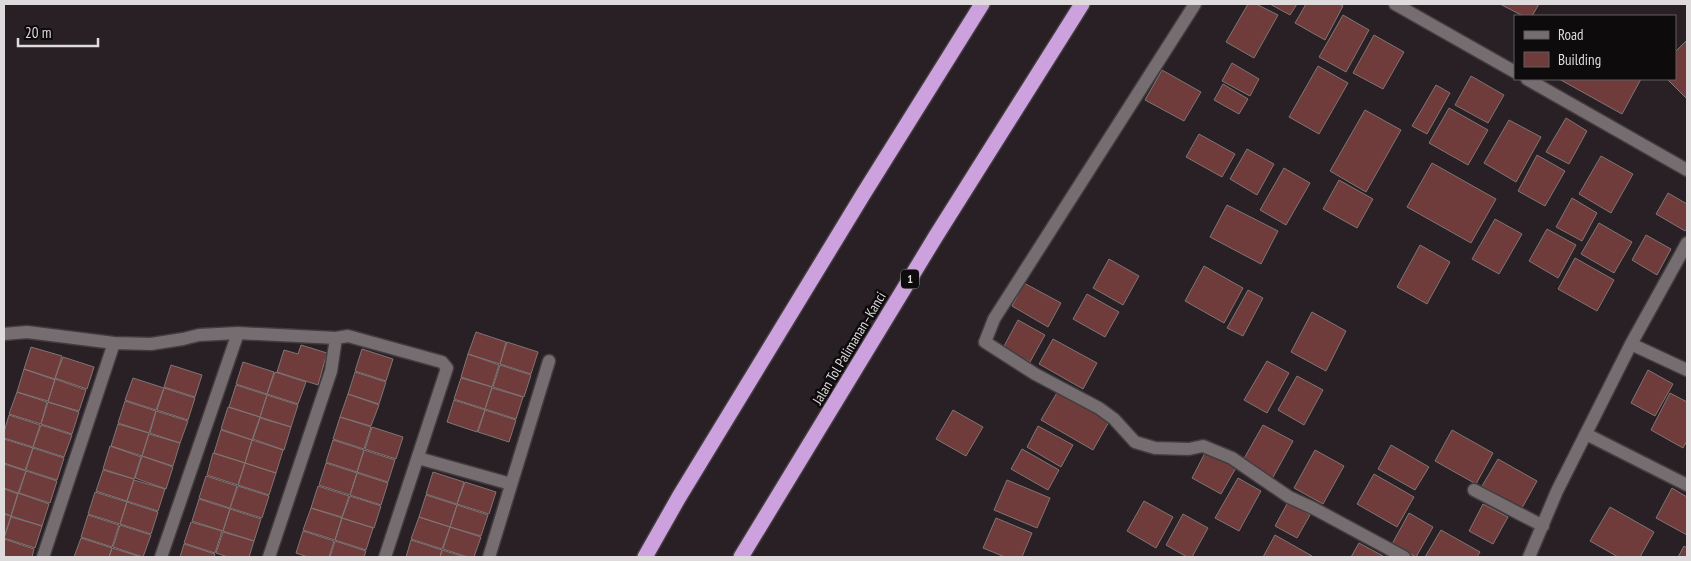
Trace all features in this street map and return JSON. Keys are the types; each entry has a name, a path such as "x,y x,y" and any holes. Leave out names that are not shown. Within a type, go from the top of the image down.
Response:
{"highway":[{"path":"645,557 689,480 982,4"},
{"name":"Jalan Tol Palimanan–Kanci","path":"741,557 936,236 1082,4"}],"street":[{"path":"1194,4 994,319 985,342 1035,374 1099,408 1114,419 1135,442 1154,448 1189,449 1203,446 1232,458 1289,497 1404,557"},
{"path":"1395,4 1514,71"},
{"path":"1529,80 1687,170"},
{"path":"1529,557 1557,491 1632,344 1687,243"},
{"path":"4,334 27,332 114,343 151,344 199,335 238,333 336,338 348,336 442,362 447,368 385,557"},
{"path":"162,557 238,333"},
{"path":"269,557 331,371 336,338"},
{"path":"43,557 114,343"},
{"path":"1632,344 1687,370"},
{"path":"489,557 548,361"},
{"path":"1586,434 1687,485"},
{"path":"418,458 511,484"},
{"path":"1474,490 1543,526"}],"building":[{"path":"1248,4 1256,4 1278,15 1254,58 1226,42"},
{"path":"1270,4 1297,4 1290,15"},
{"path":"1306,4 1339,4 1343,6 1325,40 1295,23"},
{"path":"1500,4 1539,4 1533,15 1521,15"},
{"path":"1343,15 1369,30 1346,72 1319,57"},
{"path":"1374,35 1404,52 1383,89 1353,73"},
{"path":"1687,40 1687,99 1668,80 1676,80 1676,51"},
{"path":"1232,63 1259,79 1250,96 1222,81"},
{"path":"1318,66 1348,83 1319,134 1289,117"},
{"path":"1162,70 1201,92 1184,121 1145,100"},
{"path":"1471,76 1504,95 1488,123 1455,105"},
{"path":"1561,80 1640,80 1622,114"},
{"path":"1223,84 1248,99 1239,114 1214,100"},
{"path":"1436,85 1450,93 1427,134 1412,126"},
{"path":"1449,108 1488,130 1468,165 1429,143"},
{"path":"1365,110 1401,130 1366,192 1330,171"},
{"path":"1566,118 1587,131 1569,164 1546,152"},
{"path":"1509,120 1541,137 1516,182 1484,163"},
{"path":"1199,134 1235,154 1222,177 1186,157"},
{"path":"1247,149 1274,164 1257,195 1230,179"},
{"path":"1537,155 1565,171 1545,206 1518,191"},
{"path":"1601,156 1633,174 1611,213 1579,194"},
{"path":"1432,163 1496,199 1471,243 1407,207"},
{"path":"1284,168 1310,183 1286,225 1260,210"},
{"path":"1339,180 1373,199 1357,228 1323,209"},
{"path":"1668,193 1687,204 1687,228 1685,231 1656,214"},
{"path":"1572,198 1597,213 1582,241 1556,227"},
{"path":"1227,205 1278,231 1261,264 1210,237"},
{"path":"1495,219 1522,234 1499,274 1472,259"},
{"path":"1599,223 1632,242 1614,273 1581,254"},
{"path":"1547,229 1576,245 1558,278 1529,261"},
{"path":"1646,235 1671,249 1657,275 1632,260"},
{"path":"1420,245 1450,262 1427,304 1397,287"},
{"path":"1575,258 1614,280 1597,311 1558,289"},
{"path":"1109,259 1139,276 1123,305 1093,288"},
{"path":"1204,266 1243,288 1224,323 1185,301"},
{"path":"1024,283 1061,303 1048,327 1012,306"},
{"path":"1248,290 1263,298 1243,336 1227,328"},
{"path":"1087,294 1119,312 1105,337 1073,319"},
{"path":"1312,312 1346,331 1326,371 1291,352"},
{"path":"1018,320 1045,335 1030,362 1003,348"},
{"path":"476,332 506,342 500,364 468,354"},
{"path":"1053,339 1097,363 1083,389 1039,364"},
{"path":"507,342 538,352 531,374 500,364"},
{"path":"301,345 327,353 318,385 277,372 284,350 298,354"},
{"path":"31,347 62,356 55,379 24,369"},
{"path":"362,349 393,359 386,381 355,371"},
{"path":"468,354 499,365 492,387 461,377"},
{"path":"63,357 94,367 87,389 55,378"},
{"path":"1267,361 1289,373 1267,413 1244,400"},
{"path":"243,362 274,372 267,394 236,384"},
{"path":"171,365 202,375 195,397 164,387"},
{"path":"500,365 531,375 524,397 493,387"},
{"path":"24,369 55,380 48,401 17,392"},
{"path":"1648,370 1673,384 1655,416 1631,403"},
{"path":"275,372 306,382 298,404 267,394"},
{"path":"355,372 386,382 379,404 348,394"},
{"path":"1297,376 1323,390 1304,425 1278,410"},
{"path":"133,378 164,388 156,410 125,400"},
{"path":"461,378 492,387 485,409 454,399"},
{"path":"55,379 86,390 79,411 48,402"},
{"path":"236,385 267,395 260,417 229,407"},
{"path":"164,388 195,398 188,420 157,410"},
{"path":"492,388 523,397 516,419 485,409"},
{"path":"1058,391 1110,420 1093,450 1041,420"},
{"path":"17,392 47,402 41,424 9,414"},
{"path":"1670,393 1687,402 1687,441 1683,448 1651,430"},
{"path":"348,394 379,405 371,426 340,417"},
{"path":"267,395 298,405 291,427 260,417"},
{"path":"454,400 485,410 477,432 447,422"},
{"path":"125,401 156,411 149,433 118,423"},
{"path":"48,402 79,412 72,434 41,424"},
{"path":"228,407 260,417 252,440 221,429"},
{"path":"485,410 516,420 509,442 478,432"},
{"path":"953,410 983,427 966,456 936,439"},
{"path":"156,411 188,421 180,443 150,433"},
{"path":"9,415 40,425 33,447 4,438"},
{"path":"340,417 371,427 364,449 333,439"},
{"path":"260,418 291,427 284,450 253,439"},
{"path":"118,424 149,433 142,456 111,446"},
{"path":"41,425 72,435 64,457 33,447"},
{"path":"1263,425 1293,441 1272,479 1242,462"},
{"path":"1038,426 1073,445 1061,467 1027,447"},
{"path":"372,427 403,437 396,459 365,449"},
{"path":"221,430 252,440 245,463 214,453"},
{"path":"1452,430 1493,453 1476,484 1435,461"},
{"path":"149,434 180,443 173,466 142,456"},
{"path":"4,439 33,448 25,470 4,463"},
{"path":"252,440 283,450 276,473 245,463"},
{"path":"333,440 364,450 357,472 326,462"},
{"path":"1391,445 1429,467 1415,490 1378,469"},
{"path":"110,446 141,457 134,479 103,469"},
{"path":"33,448 64,458 57,480 26,470"},
{"path":"1022,449 1059,470 1048,490 1011,469"},
{"path":"1207,449 1237,466 1221,494 1192,478"},
{"path":"364,450 395,460 388,482 357,472"},
{"path":"1315,450 1344,466 1323,504 1294,488"},
{"path":"213,453 245,463 238,485 207,475"},
{"path":"142,456 173,467 166,489 135,478"},
{"path":"1498,459 1537,481 1522,508 1482,486"},
{"path":"245,463 276,473 269,495 238,485"},
{"path":"326,463 357,473 350,495 319,485"},
{"path":"4,464 26,471 18,493 4,488"},
{"path":"103,470 134,479 127,501 96,491"},
{"path":"26,471 57,481 50,503 19,493"},
{"path":"433,472 464,482 457,504 426,494"},
{"path":"357,473 388,483 381,505 350,495"},
{"path":"1374,474 1414,497 1397,527 1357,504"},
{"path":"206,476 237,486 230,508 199,498"},
{"path":"1238,478 1261,491 1239,531 1215,518"},
{"path":"134,480 165,489 158,511 127,501"},
{"path":"1007,480 1050,498 1037,528 994,510"},
{"path":"465,482 496,492 489,514 457,504"},
{"path":"238,486 269,496 262,518 230,508"},
{"path":"318,486 349,496 342,517 311,508"},
{"path":"1672,488 1687,497 1687,535 1656,518"},
{"path":"4,489 18,494 11,516 4,513"},
{"path":"95,492 127,502 120,524 88,514"},
{"path":"18,493 49,504 42,526 11,516"},
{"path":"426,495 457,505 450,527 419,517"},
{"path":"350,496 381,506 374,528 342,518"},
{"path":"199,499 230,509 223,531 192,521"},
{"path":"1144,501 1173,517 1156,548 1127,531"},
{"path":"127,502 158,512 151,534 120,524"},
{"path":"1288,502 1310,515 1297,538 1275,526"},
{"path":"1483,504 1508,517 1493,544 1469,531"},
{"path":"457,505 488,515 481,536 450,527"},
{"path":"1610,507 1654,532 1640,557 1618,557 1590,541"},
{"path":"311,508 342,518 335,540 303,530"},
{"path":"230,509 261,519 254,541 223,531"},
{"path":"1409,513 1433,527 1416,557 1392,544"},
{"path":"4,514 11,516 4,538"},
{"path":"1183,514 1208,528 1192,557 1187,557 1166,545"},
{"path":"88,515 119,525 112,547 81,537"},
{"path":"11,517 42,526 35,548 4,538"},
{"path":"419,517 450,527 442,549 411,539"},
{"path":"342,518 373,528 366,550 335,540"},
{"path":"996,518 1032,533 1022,557 1005,557 983,548"},
{"path":"191,522 222,531 215,553 184,543"},
{"path":"120,525 151,535 143,557 113,547"},
{"path":"450,527 481,537 474,557 443,549"},
{"path":"1441,530 1480,552 1477,557 1425,557"},
{"path":"303,531 334,541 329,557 308,557 296,553"},
{"path":"223,532 254,541 249,557 228,557 216,553"},
{"path":"1275,535 1312,556 1263,557"},
{"path":"81,538 112,548 109,557 74,557"},
{"path":"4,539 34,549 32,557 4,557"},
{"path":"411,540 442,550 440,557 406,557"},
{"path":"335,541 366,551 364,557 330,557"},
{"path":"1359,543 1383,556 1383,557 1351,557"},
{"path":"184,544 215,554 214,557 180,557"},
{"path":"1684,546 1687,548 1687,557 1678,557"},
{"path":"112,548 141,557 109,557"},
{"path":"442,550 465,557 440,557"}]}
